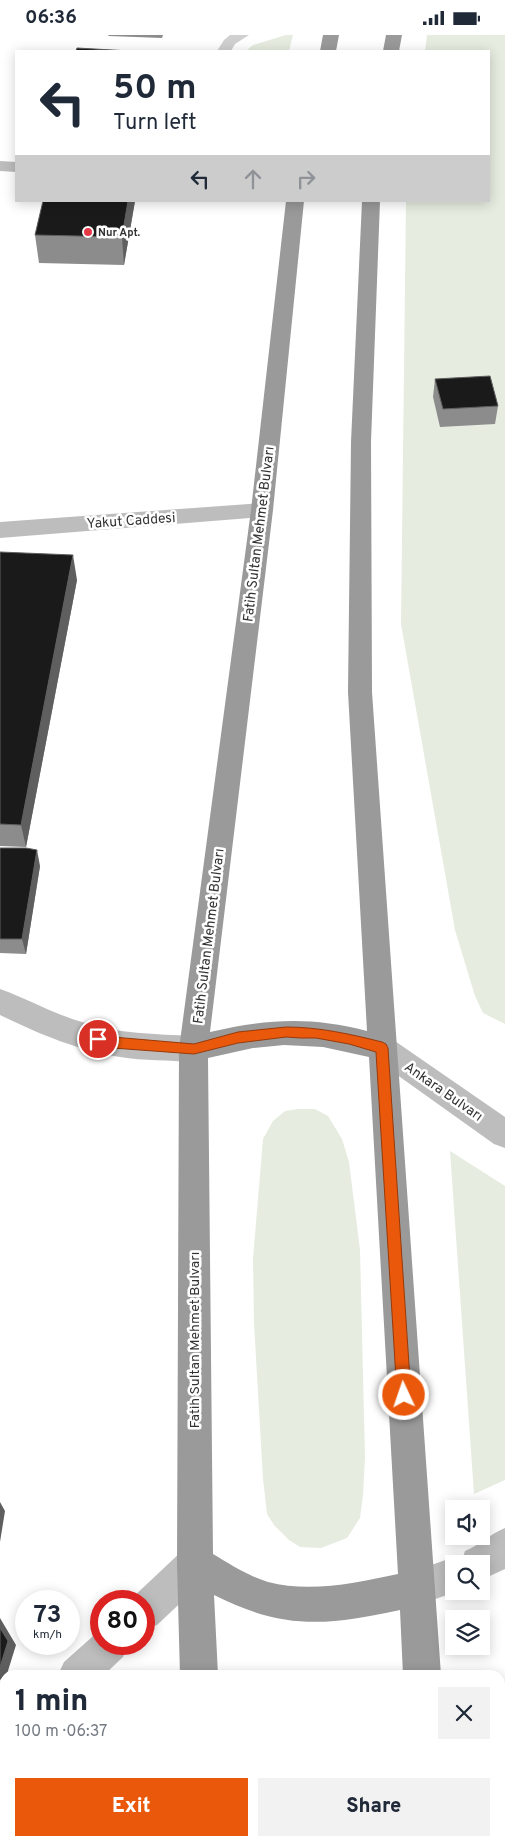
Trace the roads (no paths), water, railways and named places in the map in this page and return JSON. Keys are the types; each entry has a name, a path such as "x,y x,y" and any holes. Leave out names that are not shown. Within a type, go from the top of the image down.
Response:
{"highway":[{"path":"328,50 331,35"},
{"path":"391,50 394,35"},
{"name":"Fatih Sultan Mehmet Bulvarı","path":"199,1670 194,1564 194,1049 262,510 295,202"},
{"path":"371,202 361,442 360,692 422,1670"},
{"path":"194,1049 238,1037 286,1032 316,1033 382,1048"},
{"path":"194,1564 232,1585 277,1602 324,1604 360,1601 416,1588"}],"street":[{"path":"0,166 15,167"},
{"name":"Yakut Caddesi","path":"0,530 262,510"},
{"path":"0,1001 26,1014 68,1030 113,1043 194,1049"},
{"name":"Ankara Bulvarı","path":"382,1048 505,1134"},
{"path":"490,1558 505,1546"},
{"path":"155,1601 194,1564"},
{"path":"416,1588 445,1578"},
{"path":"82,1670 98,1655"}],"lane":[{"path":"224,50 226,44 233,38 242,35"}],"place":[{"name":"Nur Apt.","path":"88,232"}]}
